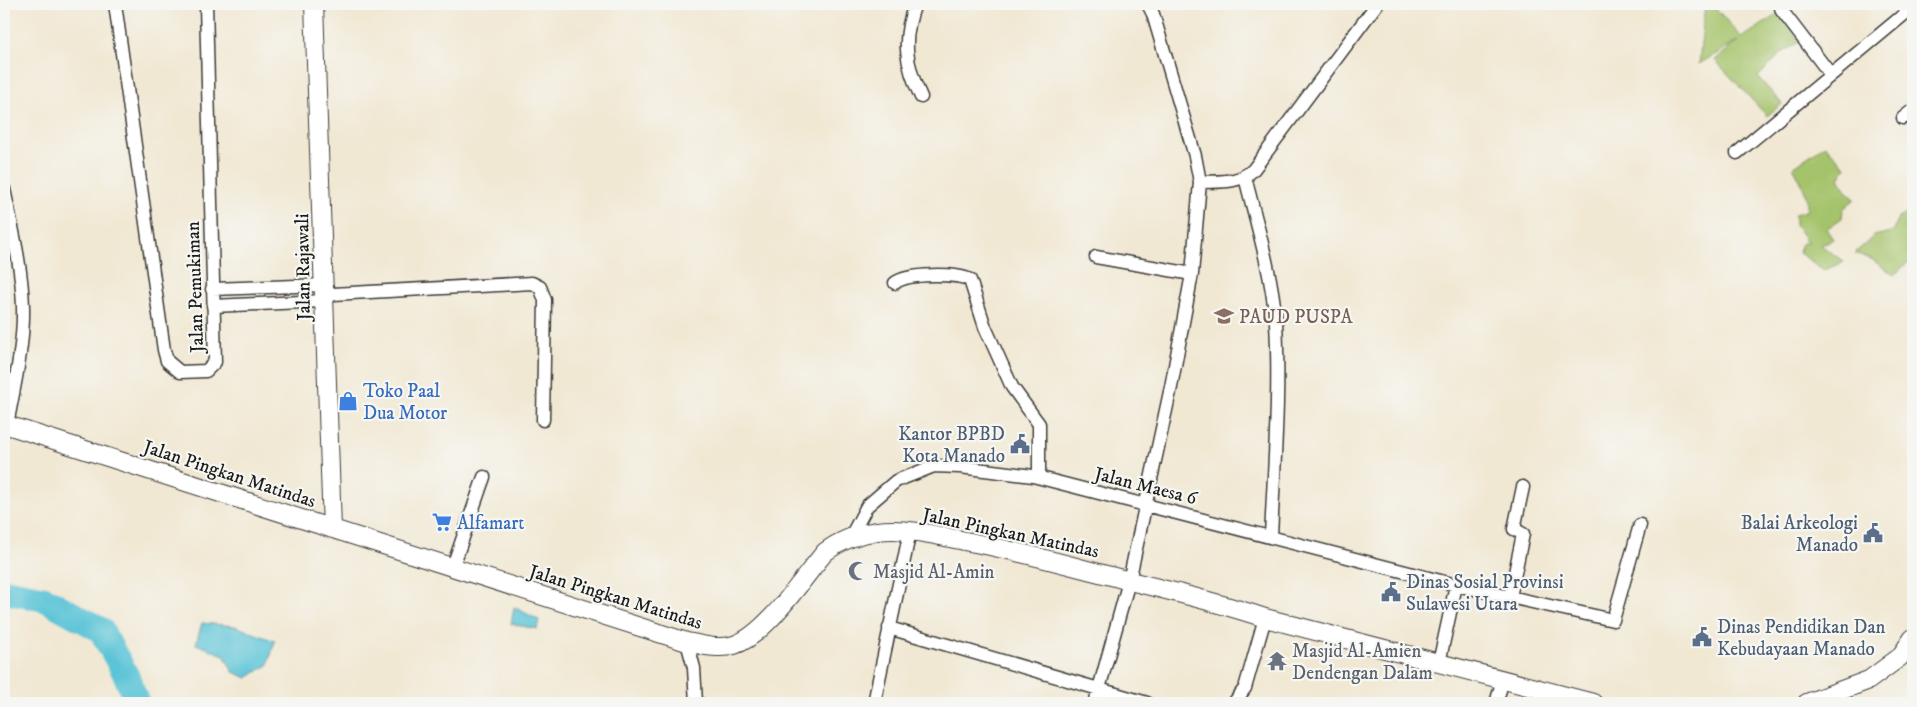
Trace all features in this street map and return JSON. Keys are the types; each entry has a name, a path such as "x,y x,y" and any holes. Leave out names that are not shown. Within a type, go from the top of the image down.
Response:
{"street":[{"name":"Jalan Pemukiman","path":"115,4 164,350 167,362 180,372 206,371 215,362 206,4"},
{"name":"Jalan Rajawali","path":"314,4 327,294 332,529"},
{"path":"915,4 909,27 906,60 921,97"},
{"path":"1095,703 1129,581 1171,387 1192,274 1200,182 1195,156 1149,4"},
{"path":"1200,182 1245,177 1377,4"},
{"path":"1780,4 1782,11 1831,75"},
{"path":"1737,153 1913,7"},
{"path":"1903,118 1913,110"},
{"path":"1245,177 1270,284 1276,322 1277,378 1271,537"},
{"path":"4,189 17,254 23,308 21,338 5,425"},
{"path":"1096,257 1192,274"},
{"path":"895,282 916,276 957,276 970,280 986,327 1012,387 1039,424 1039,477"},
{"path":"213,306 327,294 532,282 540,287 545,300 543,420"},
{"path":"212,289 327,294"},
{"name":"Jalan Pingkan Matindas","path":"5,425 452,569 687,642 720,647 732,646 763,628 825,552 851,536 878,531 910,532 1002,549 1091,569 1129,581 1234,607 1265,618 1593,703"},
{"name":"Jalan Maesa 6","path":"851,536 868,506 896,481 922,469 934,466 960,467 1039,477 1456,584 1613,620 1640,525"},
{"path":"452,569 484,477"},
{"path":"1510,597 1523,534 1514,529 1523,487"},
{"path":"874,703 910,532"},
{"path":"1439,662 1456,584"},
{"path":"1234,703 1245,688 1265,618"},
{"path":"889,628 1147,703"},
{"path":"1807,703 1868,680 1900,657 1913,638"},
{"path":"687,642 694,668 696,703"},
{"path":"1496,703 1503,680"}],"green space":[{"path":"1705,4 1712,4 1742,38 1778,14 1800,41 1782,53 1758,77 1782,104 1767,116 1715,60 1738,41 1699,64"},
{"path":"1825,145 1846,167 1839,178 1846,191 1855,199 1843,209 1842,218 1826,229 1833,239 1821,245 1844,262 1824,270 1799,253 1802,243 1808,243 1795,224 1795,214 1806,211 1807,200 1793,167"},
{"path":"1913,211 1913,237 1909,239 1912,259 1894,275 1871,259 1855,253 1874,236 1894,231 1898,218"}],"water":[{"path":"514,607 539,620 537,629 511,624"},
{"path":"202,623 235,626 275,641 268,665 247,678 233,672 224,655 196,644"}],"waterway":[{"path":"4,591 45,599 101,630 126,675 137,703"}],"place":[{"name":"PAUD PUSPA","path":"1224,316"},
{"name":"Toko Paal Dua Motor","path":"348,401"},
{"name":"Kantor BPBD Kota Manado","path":"1020,444"},
{"name":"Alfamart","path":"442,522"},
{"name":"Balai Arkeologi Manado","path":"1873,533"},
{"name":"Masjid Al-Amin","path":"858,571"},
{"name":"Dinas Sosial Provinsi Sulawesi Utara","path":"1391,592"},
{"name":"Dinas Pendidikan Dan Kebudayaan Manado","path":"1702,637"},
{"name":"Masjid Al-Amien Dendengan Dalam","path":"1277,661"}]}
